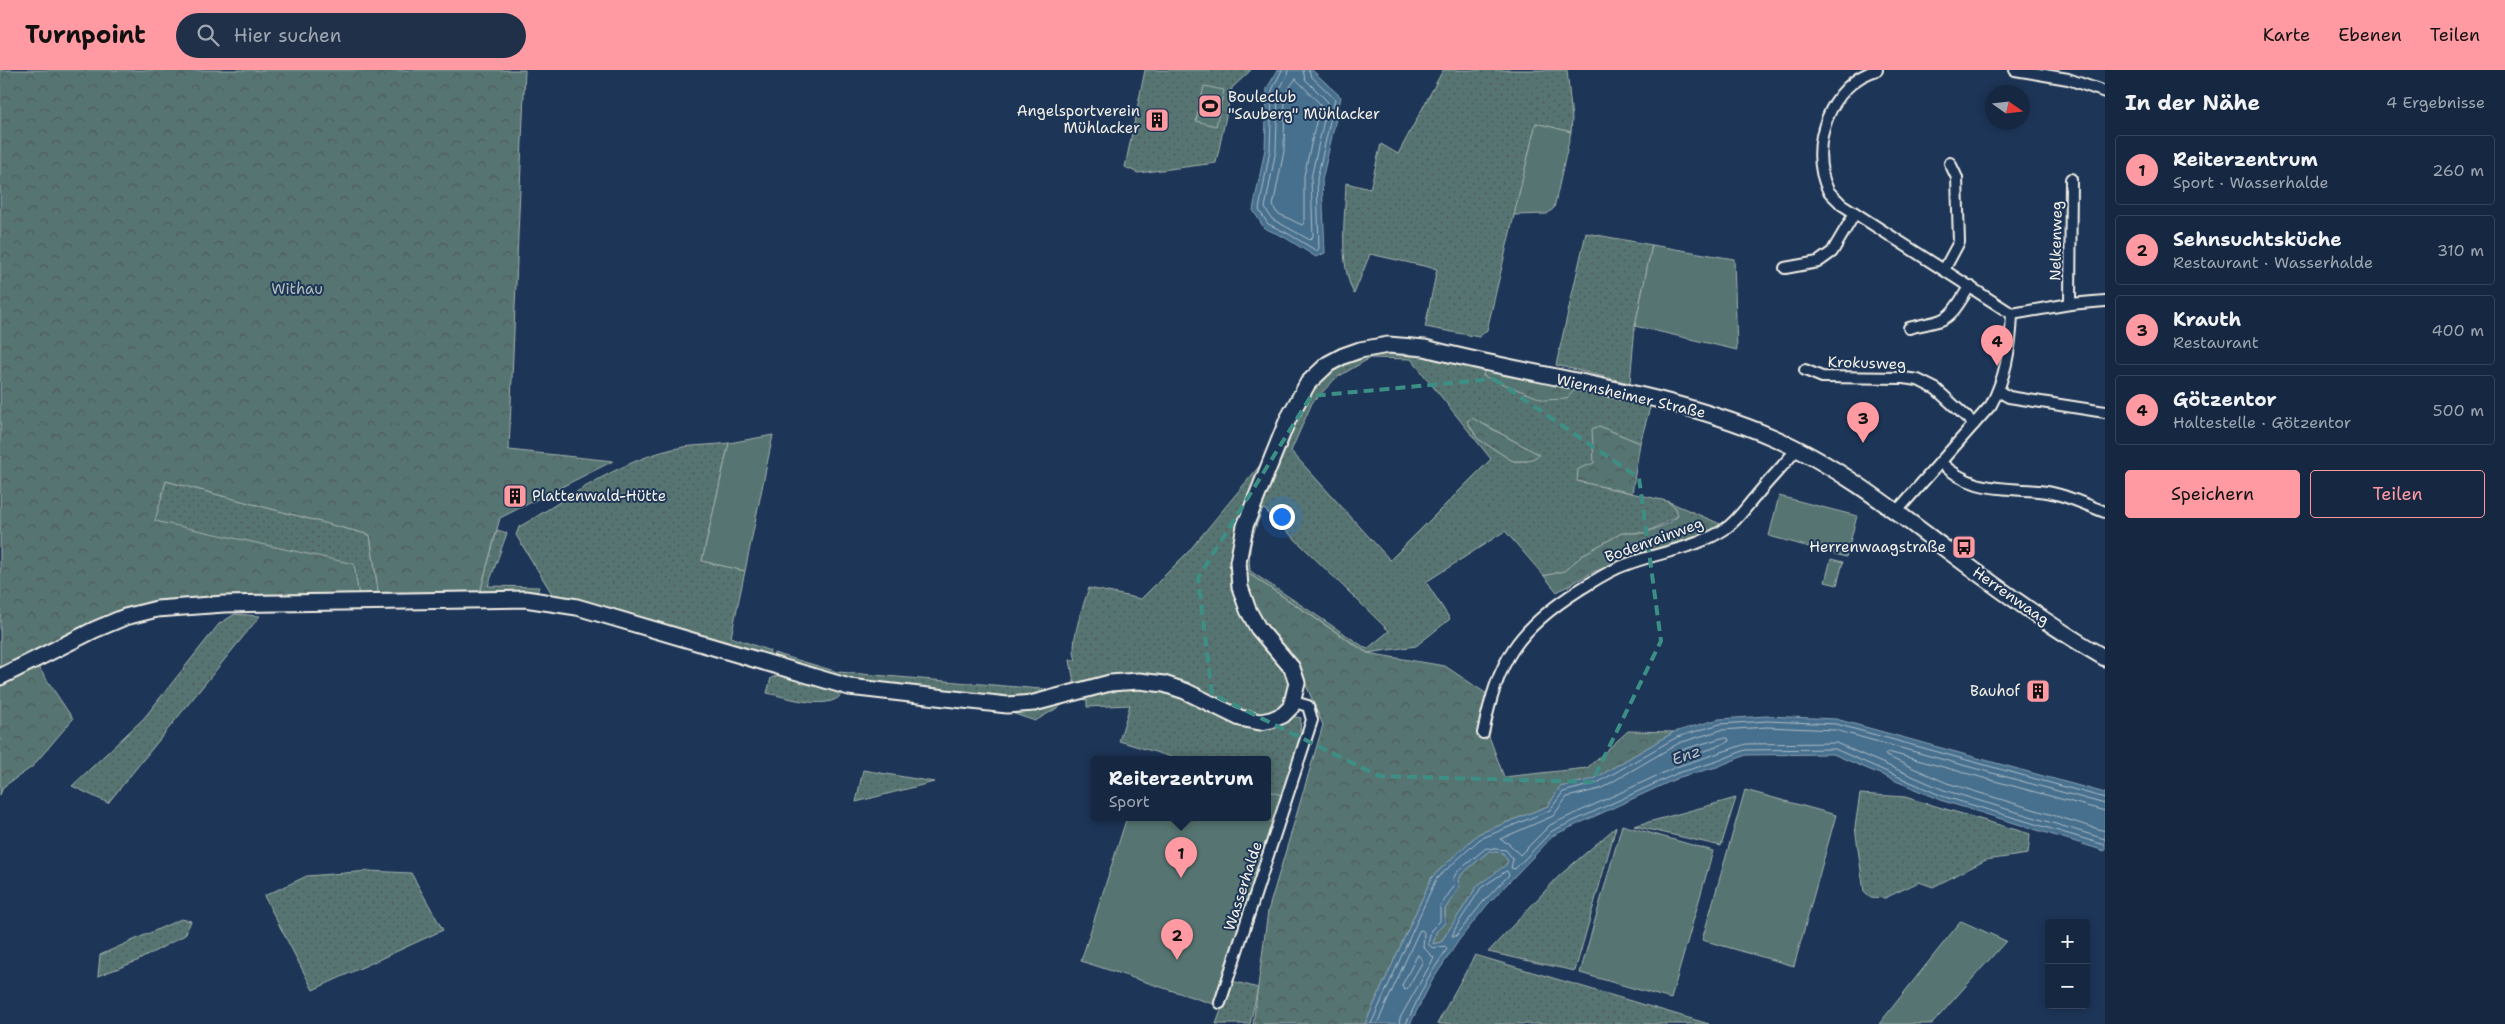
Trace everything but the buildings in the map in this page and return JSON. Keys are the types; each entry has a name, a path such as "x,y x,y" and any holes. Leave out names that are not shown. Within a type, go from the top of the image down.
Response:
{"main road":[{"name":"Wiernsheimer Straße","path":"1294,702 1298,683 1292,668 1258,628 1242,596 1238,562 1245,526 1294,405 1308,383 1328,364 1343,356 1375,347 1401,345 1425,348 1674,403 1773,438 1847,478 1897,511"},
{"name":"Herrenwaag","path":"1897,511 2028,610 2105,658"},
{"path":"0,677 94,630 126,617 157,608 224,604 514,599 544,601 578,607 807,676 849,687 888,693 1007,706 1040,702 1110,683 1139,681 1171,686 1234,716 1260,722 1283,715 1294,702"}],"street":[{"path":"1849,70 1857,79"},
{"path":"1877,70 1857,79 1842,94 1829,112 1822,127 1823,174 1829,191 1841,204 2012,314 2070,304 2105,301"},
{"path":"2015,70 2068,80 2105,92"},
{"path":"1944,270 1959,242 1957,178 1950,163"},
{"name":"Nelkenweg","path":"2070,304 2071,179"},
{"path":"1785,268 1818,262 1832,252 1855,213"},
{"path":"1909,328 1927,322 1940,321 1950,315 1970,286"},
{"path":"1897,511 1991,405 1998,392 2011,339 2012,314"},
{"name":"Krokusweg","path":"1805,370 1822,377 1903,378 1918,380 1936,389 1974,424"},
{"path":"1998,392 2009,397 2105,412"},
{"name":"Bodenrainweg","path":"1484,733 1489,703 1500,672 1512,649 1533,623 1559,603 1606,573 1626,564 1671,553 1725,529 1796,450"},
{"path":"1940,462 1967,482 1988,488 2048,492 2105,512"},
{"name":"Wasserhalde","path":"1220,1003 1312,720 1308,706 1294,702"}],"highlighted area":[{"path":"1494,379 1639,478 1661,641 1592,782 1379,776 1212,694 1198,578 1311,396"}],"green space":[{"name":"Withau","path":"0,70 525,70 509,450 613,461 500,518 479,596 379,597 370,535 166,481 155,521 354,564 359,597 163,604 35,656 41,671 73,719 32,767 3,787 0,795"},
{"path":"1145,70 1251,70 1232,88 1216,163 1138,173 1125,167"},
{"path":"1443,70 1567,70 1572,119 1571,132 1536,123 1487,330 1479,337 1425,327 1437,269 1370,254 1354,294 1349,281 1344,254 1346,183 1370,189 1381,144 1398,154"},
{"name":"Bouleclub \"Sauberg\" Mühlacker","path":"1204,86 1224,90 1216,126 1196,121"},
{"path":"1536,123 1571,132 1554,208 1547,214 1514,215"},
{"path":"1586,233 1652,245 1635,326 1630,383 1556,365"},
{"path":"1652,245 1734,259 1737,350 1635,326"},
{"path":"1408,351 1485,367 1483,376 1578,387 1651,404 1640,443 1599,426 1594,463 1577,481 1667,501 1676,508 1678,516 1645,533 1622,533 1584,554 1564,571 1544,576 1505,531 1426,582 1450,619 1416,646 1368,653 1243,570 1244,547 1300,405 1326,372 1365,353","holes":["1370,358 1411,359 1491,459 1390,560 1291,451 1312,403 1336,378","1467,421 1486,425 1539,455 1527,461 1513,461 1478,439","1264,509 1389,631 1367,649 1250,571 1250,547"]},
{"path":"1485,367 1578,387 1566,399 1544,400 1483,376"},
{"path":"1472,418 1540,455 1527,461 1513,461 1478,439 1467,421"},
{"path":"1599,426 1640,443 1632,493 1577,481 1578,469 1594,463 1592,429"},
{"path":"773,435 745,571 702,561 729,443"},
{"path":"729,443 702,561 745,571 731,637 770,651 768,660 554,597 516,535 519,527 578,491 640,460 661,452 683,447"},
{"path":"1271,452 1235,549 1290,681 1286,701 1282,706 1268,713 1246,713 1170,681 1017,701 890,689 772,662 774,653 838,672 1053,690 1075,688 1070,660 1076,660 1074,653 1075,634 1089,588 1141,599 1188,552"},
{"path":"166,481 370,535 379,597 359,597 154,521"},
{"path":"1779,496 1857,516 1846,557 1769,536"},
{"path":"1667,501 1725,526 1593,572 1557,592 1544,576 1564,571 1584,554 1622,533 1645,533 1669,523 1678,516 1676,508"},
{"path":"497,530 507,533 488,586 539,587 536,595 479,596"},
{"path":"1831,559 1843,562 1837,585 1825,582"},
{"path":"1243,570 1367,653 1445,666 1493,698 1486,728 1504,777 1587,768 1628,731 1674,732 1594,779 1560,787 1548,806 1478,834 1432,877 1365,1024 1253,1024 1268,911 1323,725 1303,678 1253,611"},
{"path":"235,614 260,616 108,803 72,786 144,718 219,624"},
{"path":"782,674 844,690 839,697 821,703 767,693 771,678"},
{"path":"1156,687 1265,728 1282,725 1291,716 1301,718 1300,731 1306,733 1286,797 1271,791 1271,756 1168,756 1119,741 1130,705 1087,707 1087,700 1081,699 1105,688"},
{"path":"1069,701 1035,721 1000,709"},
{"path":"863,770 934,782 856,802"},
{"path":"1745,790 1836,815 1794,966 1702,940"},
{"path":"1271,791 1281,795 1213,1004 1081,961 1126,821 1271,821"},
{"path":"1860,794 1905,797 2030,834 2028,854 1986,860 1933,887 1919,882 1885,898 1869,897 1864,892 1855,827"},
{"path":"1736,798 1721,846 1634,826"},
{"path":"1622,825 1713,851 1671,999 1580,973"},
{"path":"1616,827 1575,971 1488,952 1559,876"},
{"path":"1489,851 1503,853 1508,861 1506,866 1478,885 1441,942 1433,944 1436,932 1445,923 1445,909 1460,886 1458,881 1462,874"},
{"path":"369,871 411,873 443,930 313,990 264,896 307,876"},
{"path":"181,919 191,921 185,935 137,961 98,976 100,955"},
{"path":"1961,921 2006,941 1932,1024 1879,1024"},
{"path":"1475,955 1709,1024 1437,1024"},
{"path":"1232,981 1258,988 1250,1024 1216,1024"}],"water":[{"path":"1278,70 1312,70 1341,97 1322,180 1325,253 1316,257 1284,237 1264,228 1253,210 1265,149 1267,88"},
{"name":"Enz","path":"1767,716 1836,719 2105,793 2105,851 1940,800 1833,754 1746,755 1717,767 1680,777 1554,835 1487,905 1459,940 1432,981 1410,1024 1365,1024 1432,877 1478,834 1548,806 1560,787 1594,779 1674,732 1719,719","holes":["1489,851 1503,853 1508,861 1506,865 1478,885 1441,942 1433,944 1436,932 1445,923 1445,909 1460,886 1458,881 1462,874"]}],"place":[{"name":"Bouleclub \"Sauberg\" Mühlacker","path":"1210,106"},
{"name":"Angelsportverein Mühlacker","path":"1157,120"},
{"name":"Götzentor","path":"1997,366"},
{"name":"Krauth","path":"1863,443"},
{"name":"Plattenwald-Hütte","path":"515,496"},
{"name":"Herrenwaagstraße","path":"1964,547"},
{"name":"Bauhof","path":"2038,691"},
{"name":"Reiterzentrum","path":"1181,878"},
{"name":"Sehnsuchtsküche","path":"1177,960"}]}
